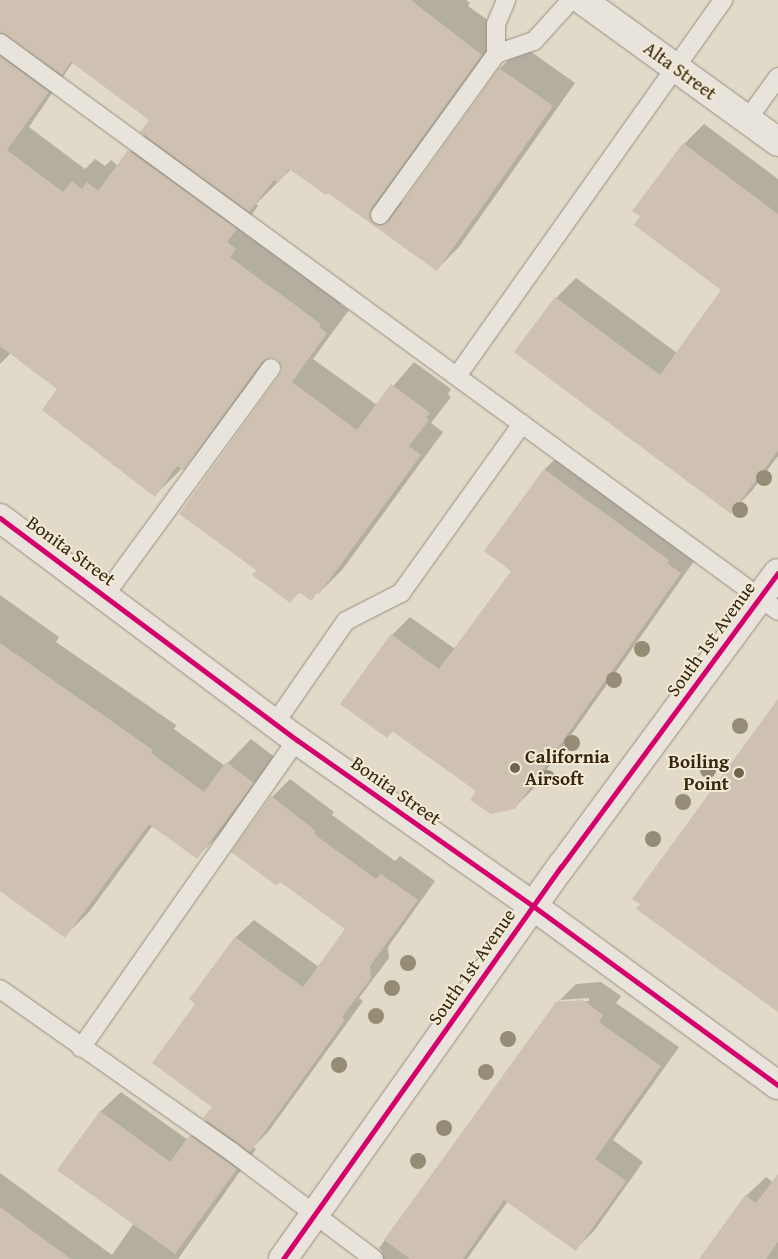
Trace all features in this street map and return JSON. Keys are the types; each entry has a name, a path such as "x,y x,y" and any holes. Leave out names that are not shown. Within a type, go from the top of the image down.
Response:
{"street":[{"name":"Alta Street","path":"582,0 676,66 778,142"},
{"name":"Bonita Street","path":"0,518 297,740 533,906 778,1085"},
{"name":"South 1st Avenue","path":"283,1259 315,1217 533,906 769,604 778,573"}],"lane":[{"path":"496,54 496,24 506,0"},
{"path":"380,215 496,54 534,41 571,0"},
{"path":"457,376 723,0"},
{"path":"0,43 457,376 680,542 769,604"},
{"path":"747,120 778,77"},
{"path":"105,595 271,368"},
{"path":"274,723 346,621 401,593 522,424"},
{"path":"81,1048 297,740"},
{"path":"0,990 232,1152 315,1217 374,1259"}],"building":[{"path":"0,0 411,0 482,55 371,209 370,219 378,225 389,221 499,68 553,106 437,271 328,193 326,195 289,169 278,183 274,180 249,212 140,132 149,120 71,62 62,75 0,33"},
{"path":"0,56 49,92 7,150 63,192 72,181 82,189 87,182 98,191 128,150 237,229 227,242 236,249 230,257 321,324 319,327 327,333 292,382 357,430 391,384 430,413 426,418 429,420 409,446 421,455 319,594 317,593 311,601 299,592 290,603 252,575 256,570 179,514 280,374 282,369 278,360 272,357 262,362 184,470 177,466 155,497 42,410 57,389 0,346"},
{"path":"683,143 778,214 778,451 731,514 514,352 555,297 660,375 721,290 634,225 640,216 632,211"},
{"path":"544,469 669,560 667,563 681,573 515,809 491,814 470,800 476,791 392,731 387,738 340,704 391,634 439,669 511,571 484,551"},
{"path":"0,643 153,750 151,753 204,792 226,762 254,783 197,859 149,824 65,938 0,891"},
{"path":"778,699 778,1012 636,909 640,904 632,899"},
{"path":"271,796 316,831 314,834 376,879 381,874 418,900 370,966 371,978 342,1017 345,1020 250,1152 203,1118 212,1107 152,1063 195,1004 189,999 235,937 303,987 345,929 280,882 277,886 231,852"},
{"path":"583,1000 603,1015 599,1022 661,1066 595,1159 626,1181 576,1251 504,1200 463,1259 410,1259 384,1240 556,1002"},
{"path":"100,1111 170,1162 190,1135 237,1169 175,1254 57,1170"},
{"path":"778,1174 778,1242 766,1259 699,1259 745,1195 756,1203"},
{"path":"0,1207 71,1259 0,1259"}],"cycle path":[{"path":"0,518 297,740 533,906 778,1085"},
{"path":"283,1259 561,867 778,573"}],"place":[{"name":"California Airsoft","path":"515,768"},
{"name":"Boiling Point","path":"739,773"}]}
